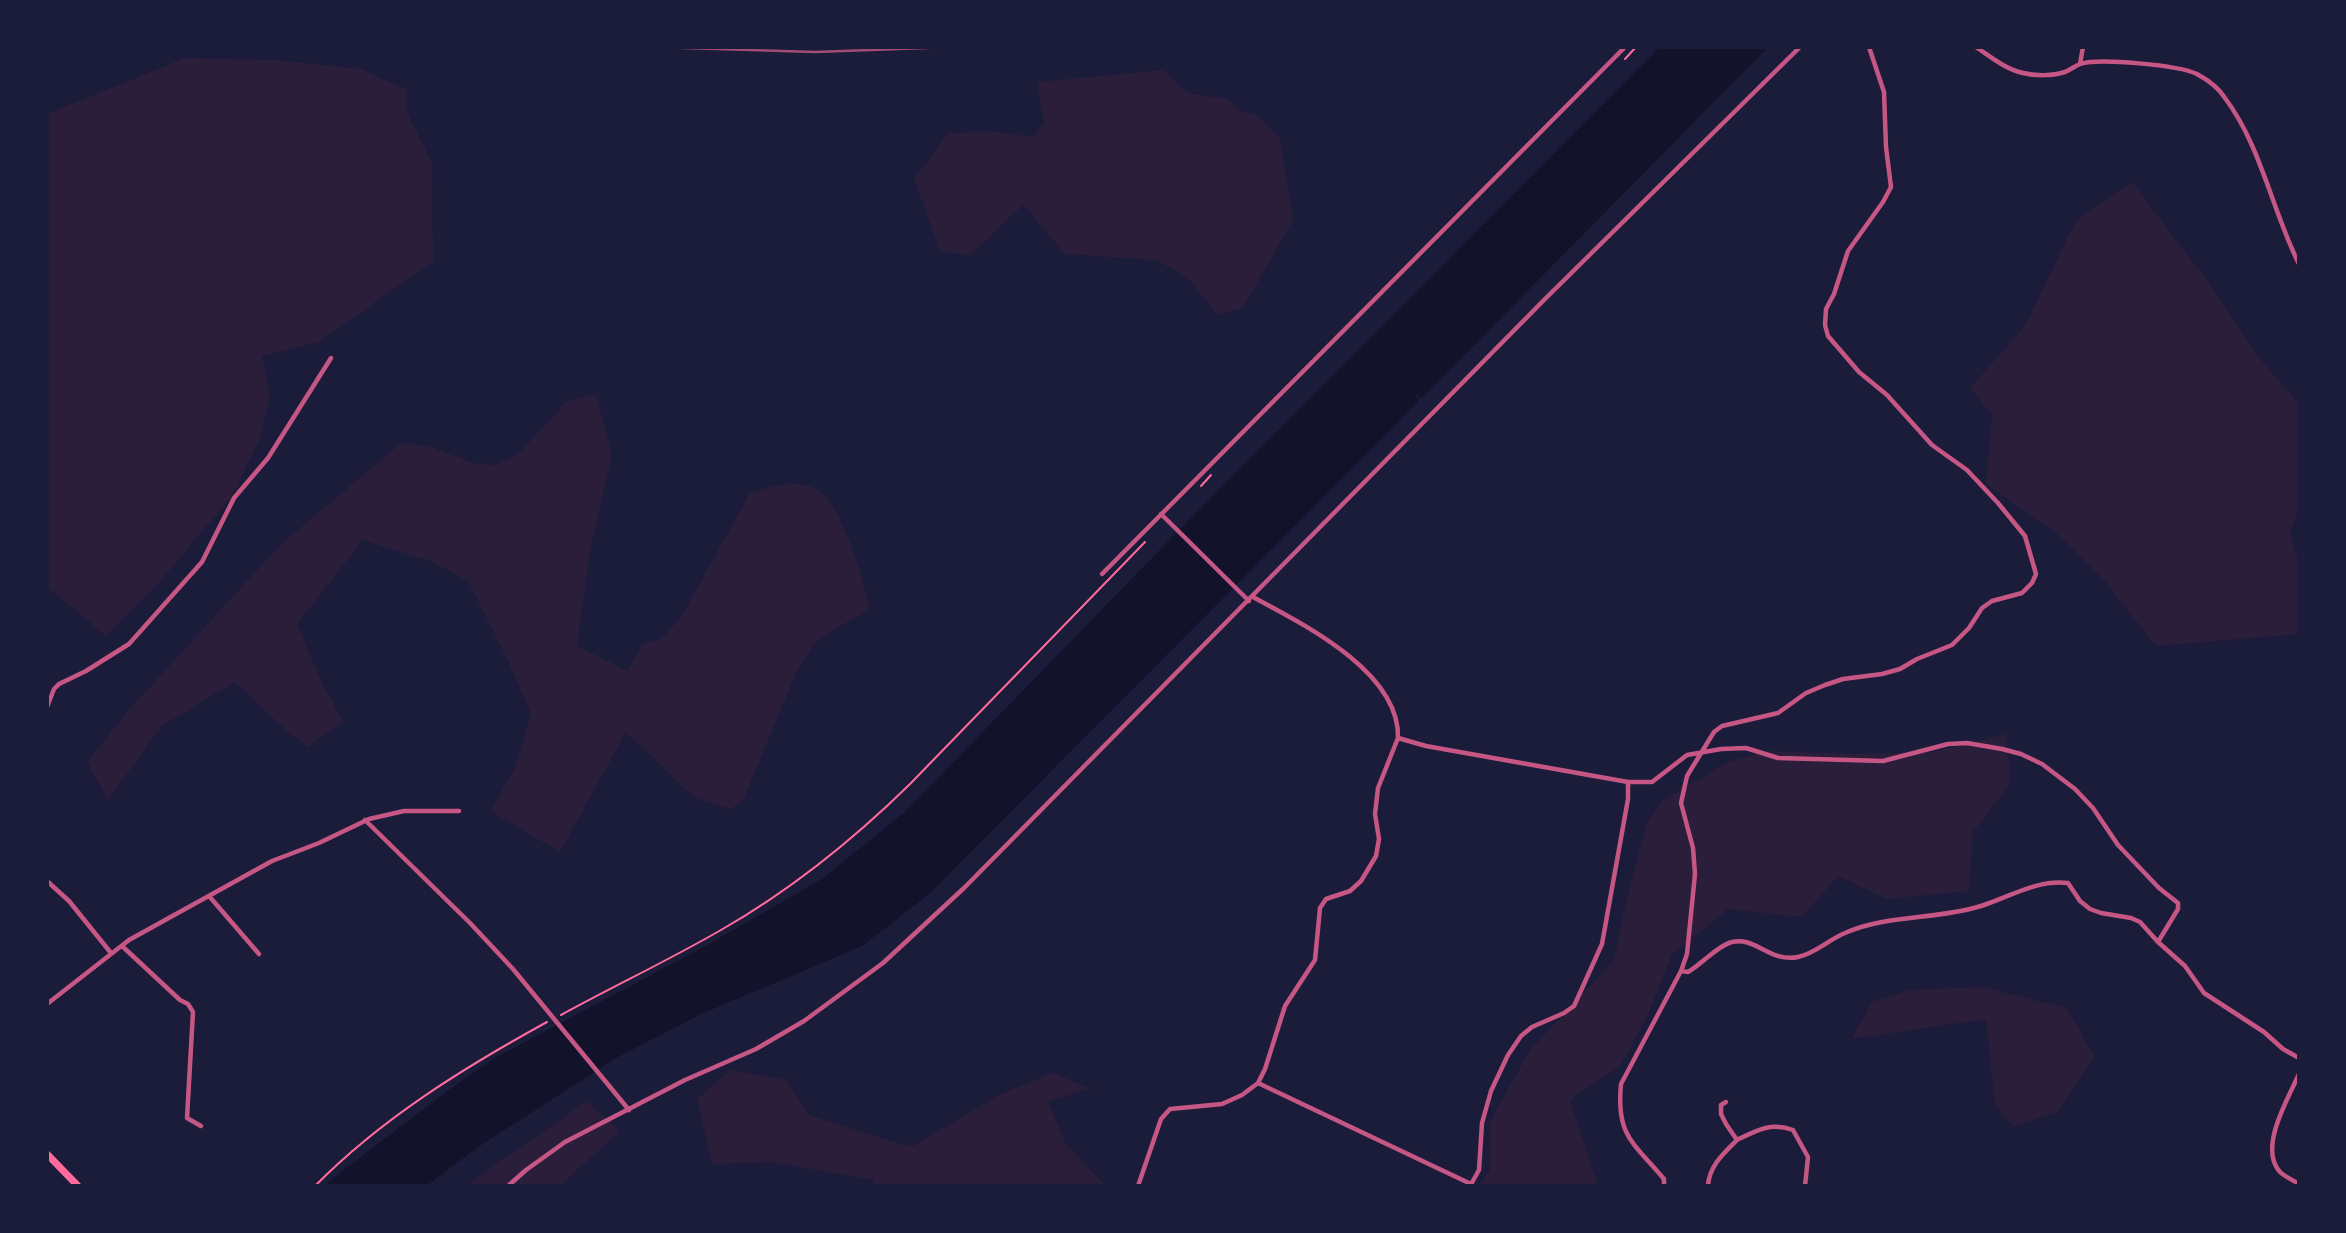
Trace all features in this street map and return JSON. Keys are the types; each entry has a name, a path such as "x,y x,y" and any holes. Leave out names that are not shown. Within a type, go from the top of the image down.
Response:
{"main road":[{"path":"47,1154 78,1186"}],"street":[{"path":"1102,574 1625,47"},
{"path":"508,1186 565,1142 685,1080 756,1049 792,1028 883,963 964,888 1544,300 1800,47"},
{"path":"1664,1186 1664,1179 1627,1136 1620,1122 1619,1104 1621,1084 1688,954 1695,874 1693,848 1681,803 1687,776 1701,751 1714,732 1722,726 1778,713 1806,693 1825,685 1843,679 1900,669 1952,645 1969,628 1982,608 1992,601 2022,593 2036,574 2025,536 1998,503 1967,470 1932,445 1887,395 1859,372 1828,336 1825,325 1826,309 1834,294 1848,251 1891,187 1884,92 1869,47"},
{"path":"1976,47 2006,67 2024,73 2045,75 2066,72 2080,64 2098,62 2166,66 2194,73 2214,84 2226,99 2260,165 2299,264"},
{"path":"2080,64 2083,47"},
{"path":"47,707 54,689 59,684 86,671 129,644 202,562 234,498 268,458 331,358"},
{"path":"1138,1186 1161,1119 1170,1109 1222,1104 1242,1095 1258,1083 1285,1006 1315,960 1320,908 1326,899 1350,891 1361,881 1376,856 1379,839 1376,814 1378,788 1398,738 1398,726 1385,695 1355,662 1307,627 1240,592 1161,514"},
{"path":"1398,738 1426,746 1628,782 1652,782 1687,755 1701,751 1746,748 1778,758 1883,761 1948,744 1967,743 2021,754 2042,764 2074,789 2093,808 2118,845 2159,888 2178,903 2178,909 2158,942"},
{"path":"1258,1083 1470,1185 1479,1170 1482,1123 1491,1091 1508,1055 1521,1036 1532,1027 1574,1006 1602,944 1628,799 1628,782"},
{"path":"47,1004 111,953 253,869 319,843 366,820 404,811 459,811"},
{"path":"366,820 513,969 629,1111"},
{"path":"47,881 69,901 111,953"},
{"path":"1681,971 1688,972 1735,941 1755,945 1778,957 1796,957 1822,948 1845,933 1869,925 1980,906 2043,884 2068,883 2080,901 2090,909 2140,922 2185,966 2204,993 2299,1058"},
{"path":"209,897 259,954"},
{"path":"122,946 180,1000 188,1004 192,1012 194,1021 187,1118 201,1126"},
{"path":"2299,1074 2272,1136 2273,1154 2279,1171 2299,1184"},
{"path":"1726,1101 1721,1105 1721,1114 1737,1140"},
{"path":"1708,1186 1712,1169 1720,1157 1737,1140 1766,1126 1782,1126 1793,1130 1808,1157 1805,1186"}],"path":[{"path":"1619,65 1636,47"},
{"path":"1196,490 1216,471"},
{"path":"560,1015 723,929 819,865 877,817 1149,538"},
{"path":"316,1186 360,1144 397,1116 453,1077 549,1021"}],"shaded area":[{"path":"1660,47 1768,47 1422,398 1414,394 1419,401 929,894 862,946 701,1014 616,1058 478,1147 426,1186 323,1186 495,1058 704,947 822,879 905,812 1185,524"},
{"path":"185,58 275,60 361,69 407,90 407,112 432,163 433,262 318,342 262,356 270,395 261,436 232,496 157,585 106,636 47,587 47,114"},
{"path":"1163,70 1187,93 1227,99 1241,111 1256,115 1280,138 1293,220 1243,308 1217,315 1190,280 1157,260 1065,254 1023,205 969,256 940,250 914,179 948,133 998,132 1033,137 1044,122 1037,82"},
{"path":"2132,182 2209,283 2256,354 2299,404 2299,511 2290,532 2296,555 2299,556 2299,634 2156,646 2103,579 2055,532 1986,484 1992,416 1970,388 2025,326 2076,220"},
{"path":"596,394 612,455 590,552 577,646 628,671 642,644 661,639 681,617 750,493 773,486 808,485 825,497 834,509 850,542 870,608 815,642 797,671 743,801 731,809 695,798 626,732 560,852 490,811 515,768 531,714 510,665 468,581 430,561 363,540 297,624 319,676 343,722 308,747 281,726 235,682 162,726 108,800 87,762 127,712 280,545 401,443 431,447 473,463 495,465 519,453 566,402"},
{"path":"2007,734 2010,785 1973,832 1969,891 1887,899 1838,876 1802,917 1728,909 1672,955 1648,1015 1621,1065 1570,1100 1598,1186 1478,1186 1490,1170 1490,1121 1530,1050 1614,960 1647,822 1663,800 1729,762 1766,751 1853,754 1931,752"},
{"path":"1981,987 2067,1008 2095,1057 2058,1112 2014,1126 1995,1106 1986,1019 1851,1039 1872,1002 1909,990"},
{"path":"730,1070 787,1080 809,1115 911,1147 999,1095 1053,1073 1090,1088 1048,1102 1066,1144 1106,1186 871,1186 875,1180 772,1162 712,1164 697,1099"},
{"path":"587,1101 620,1131 560,1186 465,1186"}],"railway":[{"path":"651,47 815,52 954,47"}]}
